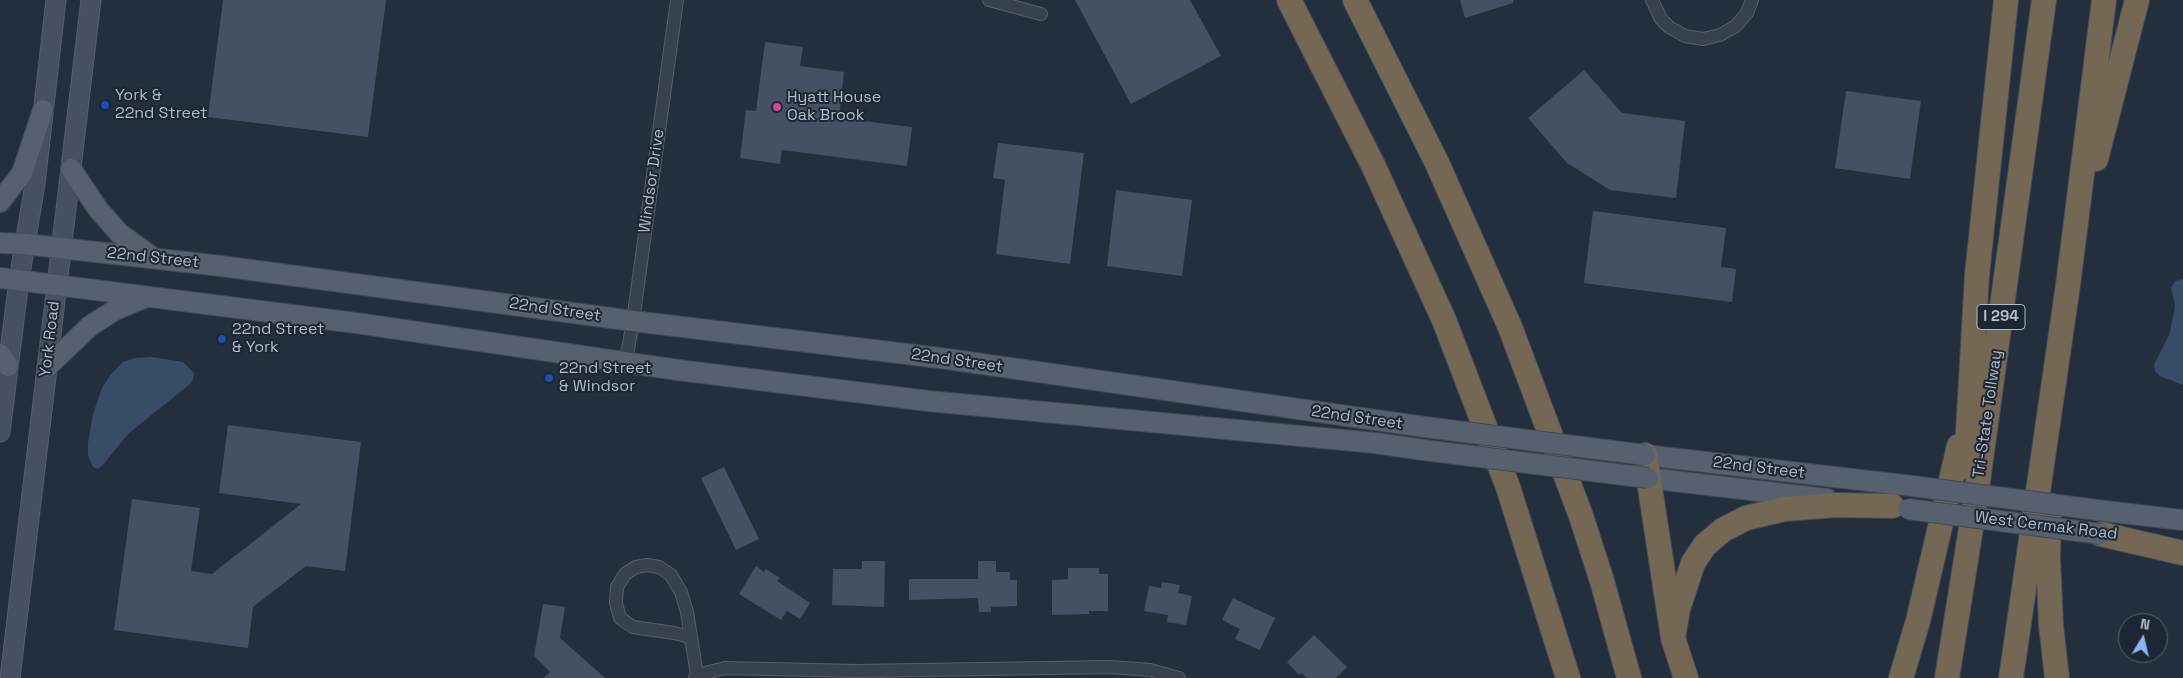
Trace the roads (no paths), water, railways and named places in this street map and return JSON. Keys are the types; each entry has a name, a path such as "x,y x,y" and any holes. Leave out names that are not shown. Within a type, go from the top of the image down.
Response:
{"highway":[{"path":"1289,0 1378,174 1448,328 1508,487 1568,678"},
{"path":"1355,0 1437,163 1510,327 1581,516 1629,678"},
{"path":"1954,633 1960,572 1977,275 2006,0"},
{"name":"Tri-State Tollway","path":"1947,678 1975,503 2044,0"},
{"path":"2010,678 2068,286 2104,0"},
{"path":"2068,286 2092,175 2136,0"},
{"path":"1901,678 1918,622 1956,460 1971,375"},
{"path":"2050,414 2048,557 2051,625 2057,678"},
{"path":"1646,466 1673,638 1686,678"},
{"path":"1673,638 1678,609 1693,563 1705,545 1723,530 1746,518 1785,508 1836,505 1900,508"},
{"path":"2103,522 2183,553"}],"main road":[{"path":"0,432 9,279 25,244 35,184 56,0"},
{"name":"York Road","path":"10,678 91,0"},
{"path":"0,202 22,173 43,110"},
{"path":"71,169 98,209 119,233 152,257"},
{"name":"22nd Street","path":"0,243 152,257 634,321 940,358 1425,427 1900,508"},
{"name":"22nd Street","path":"9,279 366,324 678,370 928,401 1375,443 1424,450 1912,486"},
{"path":"47,367 90,326 115,310 146,296"},
{"name":"West Cermak Road","path":"1912,486 2103,522 2183,544"},
{"name":"West Cermak Road","path":"1900,508 2103,522 2183,520"}],"street":[{"name":"Windsor Drive","path":"626,361 634,321 677,0"},
{"path":"989,0 1041,14"},
{"path":"1652,0 1661,19 1669,27 1685,36 1703,39 1720,36 1736,26 1747,13 1752,0"},
{"path":"690,637 674,632 633,627 620,618 616,603 617,587 624,574 636,567 647,565 659,568 671,575 681,592 687,612 696,676 725,668 856,671 1110,667 1150,670 1179,678"}],"water":[{"path":"2183,279 2183,385 2160,376 2155,371 2154,365 2169,335 2173,318 2175,305 2171,288 2175,281"},
{"path":"152,357 183,362 194,373 193,379 190,384 128,434 103,465 98,469 93,467 88,455 88,443 93,414 102,388 111,374 123,362 135,358"}],"place":[{"name":"York & 22nd Street","path":"105,105"},
{"name":"Hyatt House Oak Brook","path":"777,107"},
{"name":"22nd Street & York","path":"222,339"},
{"name":"22nd Street & Windsor","path":"549,378"}]}
